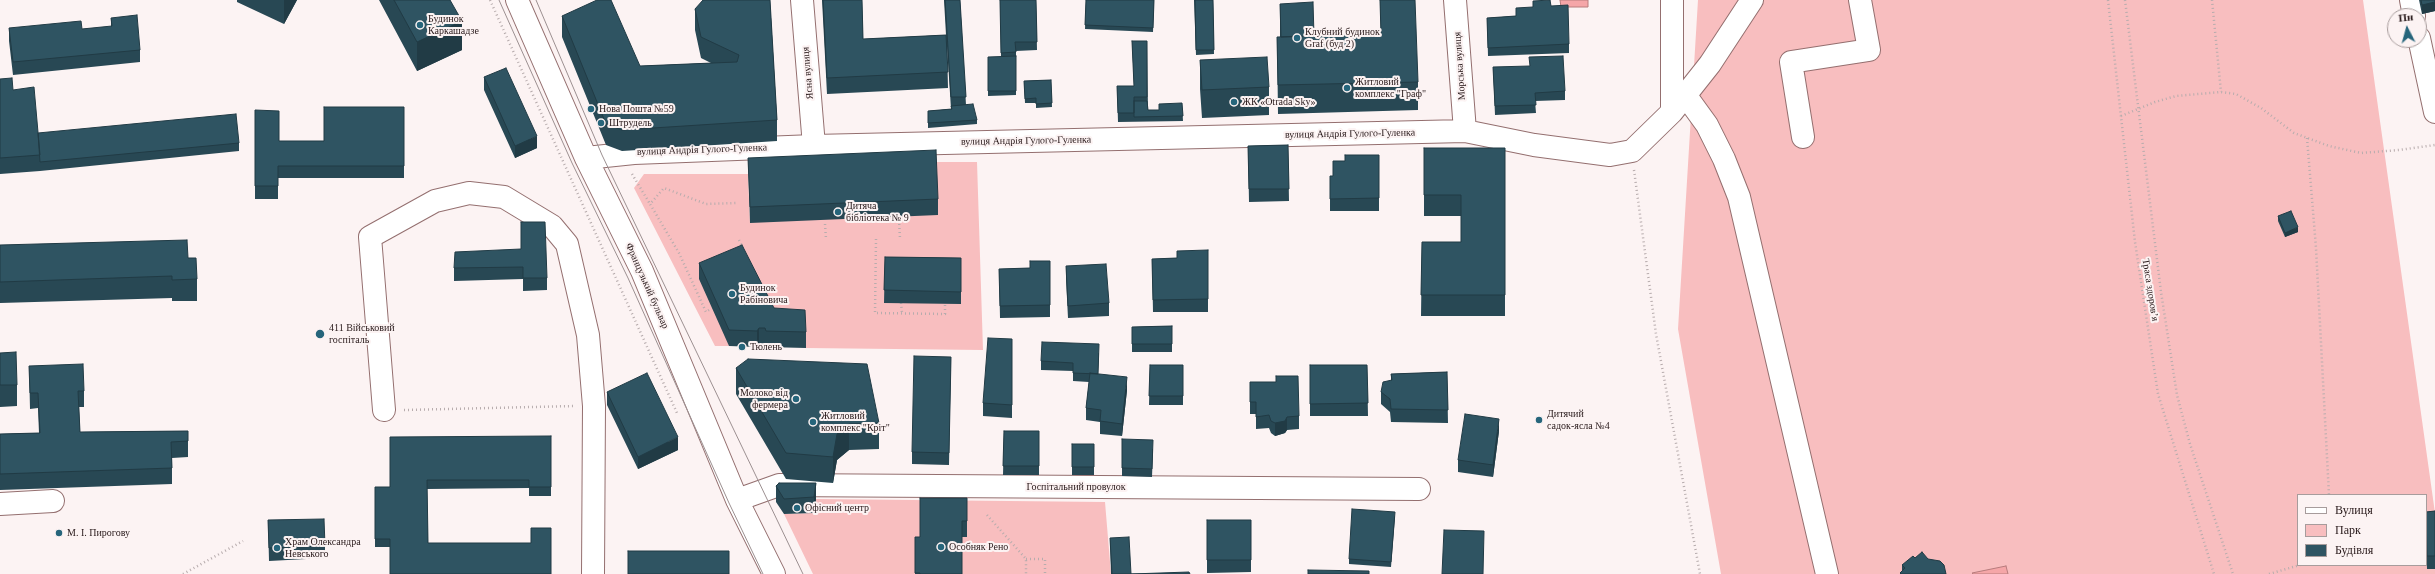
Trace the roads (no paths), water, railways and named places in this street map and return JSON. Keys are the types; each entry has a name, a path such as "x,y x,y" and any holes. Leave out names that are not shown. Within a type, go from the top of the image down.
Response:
{"street":[{"name":"Французький бульвар","path":"517,0 586,158 642,271 737,500 774,574"},
{"name":"Ясна вулиця","path":"802,0 814,146"},
{"name":"Морська вулиця","path":"1455,0 1465,131"},
{"path":"1672,0 1672,112"},
{"path":"1672,112 1686,96 1752,0"},
{"path":"1802,137 1791,62 1869,50 1860,0"},
{"path":"2421,48 2435,112"},
{"path":"1686,96 1706,125 1724,159 1739,197 1827,574"},
{"name":"вулиця Андрія Гулого-Гуленка","path":"586,158 634,153 1154,130 1465,131 1534,145 1610,155 1632,151 1672,112"},
{"path":"384,410 370,236 435,201 469,193 504,197 552,226 567,244 588,335 594,406 593,574"},
{"name":"Госпітальний провулок","path":"737,500 779,485 1419,489"},
{"path":"0,504 53,501"}],"tram line":[{"path":"499,0 572,163 628,278 729,503 763,574"},
{"path":"536,0 602,155 803,574"}],"place":[{"name":"Будинок Каркашадзе","path":"420,25"},
{"name":"Клубний будинок Graf (буд 2)","path":"1297,38"},
{"name":"Житловий комплекс \"Граф\"","path":"1347,88"},
{"name":"ЖК «Otrada Sky»","path":"1234,102"},
{"name":"Нова Пошта №59","path":"591,109"},
{"name":"Штрудель","path":"601,123"},
{"name":"Дитяча бібліотека № 9","path":"838,212"},
{"name":"Будинок Рабіновича","path":"732,294"},
{"name":"411 Військовий госпіталь","path":"320,334"},
{"name":"Тюлень","path":"742,347"},
{"name":"Молоко від фермера","path":"796,399"},
{"name":"Дитячий садок-ясла №4","path":"1539,420"},
{"name":"Житловий комплекс \"Кріт\"","path":"813,422"},
{"name":"Офісний центр","path":"797,508"},
{"name":"М. І. Пирогову","path":"59,533"},
{"name":"Особняк Рено","path":"941,547"},
{"name":"Храм Олександра Невського","path":"277,548"}]}
